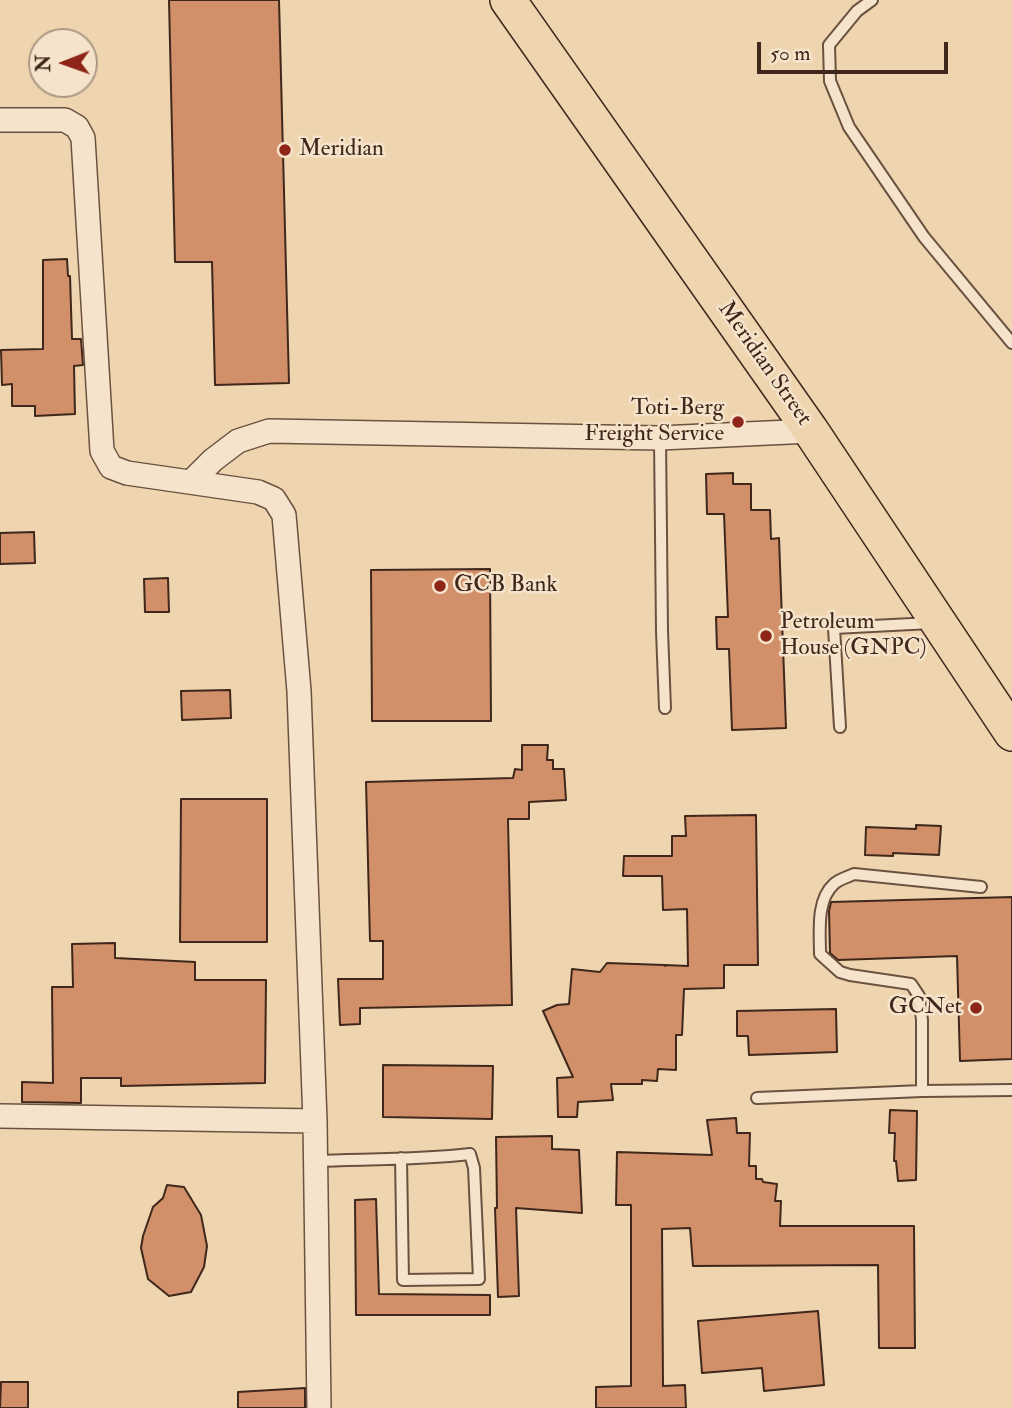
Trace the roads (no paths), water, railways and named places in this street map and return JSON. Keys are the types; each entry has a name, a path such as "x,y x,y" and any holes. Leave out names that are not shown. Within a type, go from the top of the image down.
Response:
{"main road":[{"name":"Meridian Street","path":"508,0 811,430 1012,733"}],"street":[{"path":"0,120 65,120 77,127 83,138 102,451 111,467 127,473 258,492 274,499 284,515 299,691 315,1121 319,1408"},
{"path":"191,482 213,460 238,441 269,431 660,438 811,430"},
{"path":"0,1116 315,1121"}],"lane":[{"path":"872,0 857,11 830,45 830,80 849,127 924,237 1012,343"},
{"path":"660,438 665,708"},
{"path":"840,727 834,628 937,622"},
{"path":"922,1091 922,1020 919,996 911,984 840,972 820,954 820,918 825,895 835,882 854,874 981,887"},
{"path":"757,1098 1012,1090"},
{"path":"315,1161 470,1154 474,1168 479,1279 403,1280 401,1158"}],"place":[{"name":"Meridian","path":"285,150"},
{"name":"Toti-Berg Freight Service","path":"738,422"},
{"name":"GCB Bank","path":"440,586"},
{"name":"Petroleum House (GNPC)","path":"766,636"},
{"name":"GCNet","path":"976,1008"}]}
